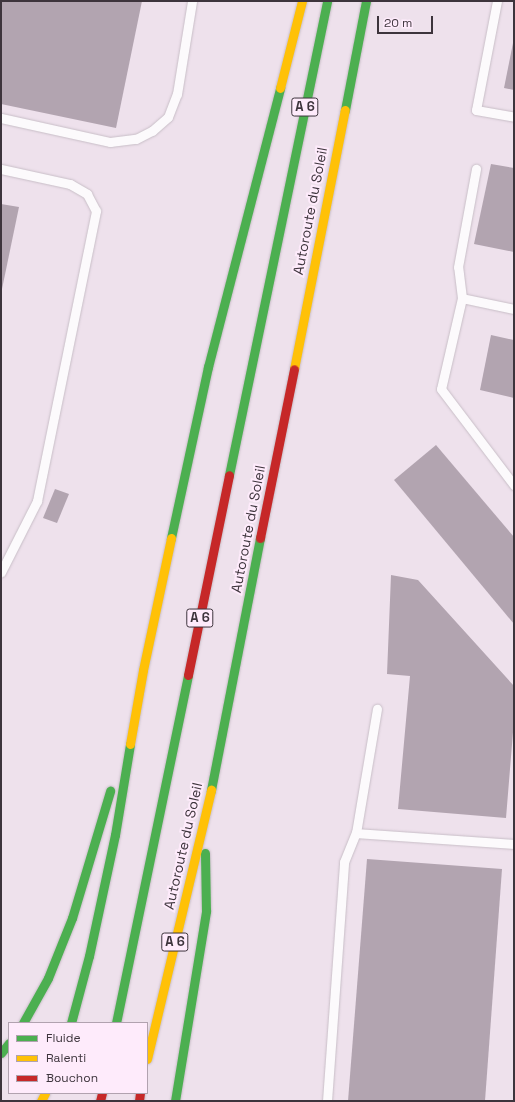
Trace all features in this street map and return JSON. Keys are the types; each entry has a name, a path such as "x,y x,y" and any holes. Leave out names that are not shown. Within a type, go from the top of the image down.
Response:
{"highway":[{"path":"71,1022 86,970 115,835 143,670 208,367 302,1"},
{"name":"Autoroute du Soleil","path":"116,1022 327,1"},
{"name":"Autoroute du Soleil","path":"148,1056 204,825 366,1"},
{"path":"24,1022 48,978 72,918 114,777 143,670"},
{"path":"175,1101 206,910 204,825"},
{"path":"1,1053 8,1044"}],"lane":[{"path":"1,118 110,142 136,139 152,131 168,117 177,94 192,1"},
{"path":"497,1 476,110 514,117"},
{"path":"1,169 70,184 87,194 96,210 37,501 1,572"},
{"path":"476,169 458,267 462,298 441,389 514,485"},
{"path":"462,298 514,309"},
{"path":"327,1101 344,862 356,833 377,709"},
{"path":"356,833 514,844"}],"building":[{"path":"1,1 142,1 116,128 1,104"},
{"path":"514,43 514,90 504,88"},
{"path":"491,164 514,168 514,252 474,244"},
{"path":"1,204 19,207 2,289 1,289"},
{"path":"491,335 514,340 514,398 480,390"},
{"path":"436,445 514,537 514,624 394,480"},
{"path":"55,489 69,494 57,523 43,518"},
{"path":"391,575 418,580 514,686 514,720 506,818 398,809 410,676 387,674"},
{"path":"367,859 502,869 485,1101 348,1101"}],"traffic: fast":[{"path":"229,475 327,1"},
{"path":"345,110 366,1"},
{"path":"171,538 208,367 280,88"},
{"path":"211,790 260,538"},
{"path":"116,1022 188,675"},
{"path":"71,1022 89,956 115,835 130,744"},
{"path":"24,1022 48,978 72,918 110,791"},
{"path":"175,1101 206,911 205,853"},
{"path":"1,1053 8,1044"}],"traffic: slow":[{"path":"280,88 302,1"},
{"path":"294,369 345,110"},
{"path":"130,744 143,670 171,538"},
{"path":"148,1055 211,790"},
{"path":"41,1101 44,1094"}],"traffic: jam":[{"path":"260,538 294,369"},
{"path":"188,675 229,475"},
{"path":"100,1101 102,1094"},
{"path":"139,1101 140,1094"}]}
